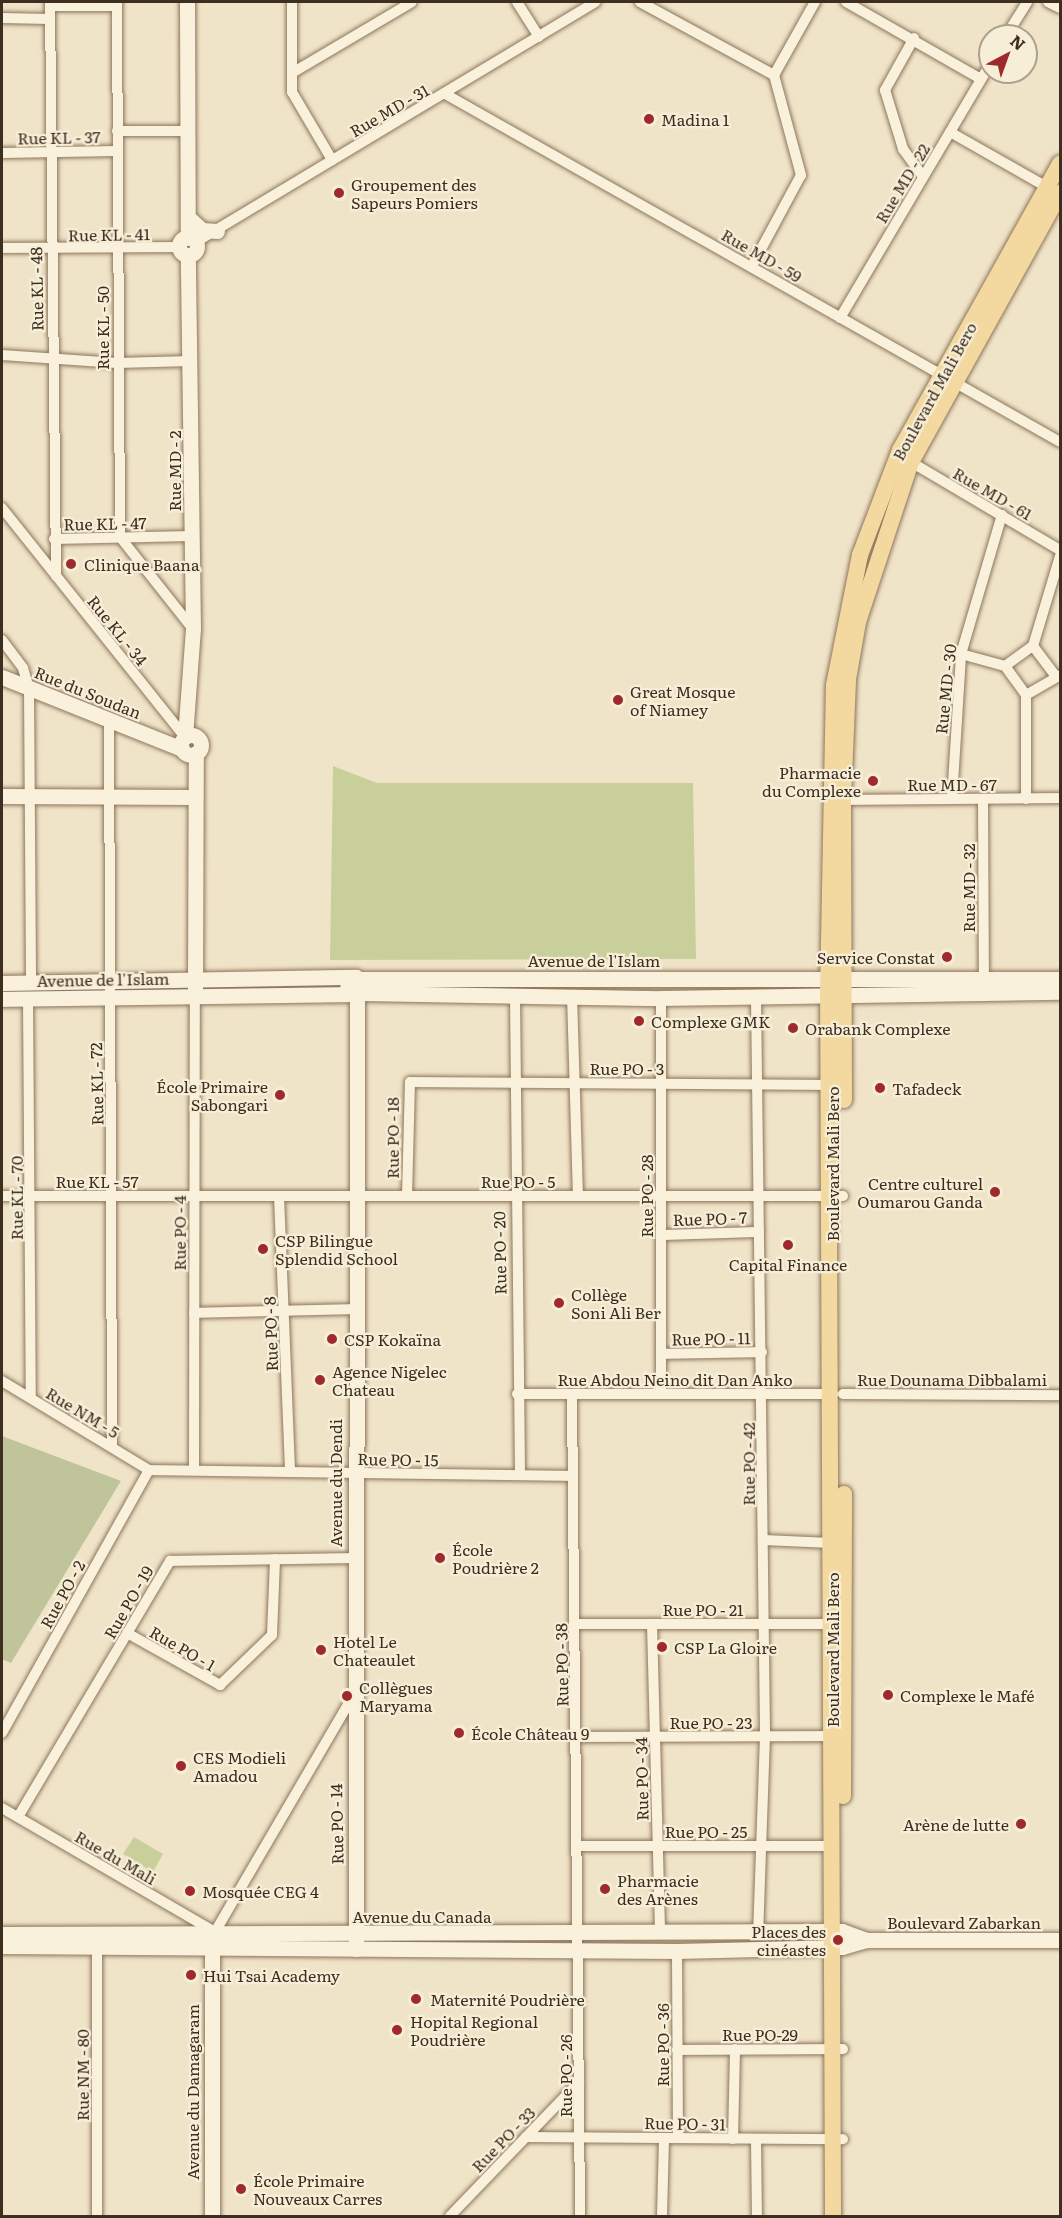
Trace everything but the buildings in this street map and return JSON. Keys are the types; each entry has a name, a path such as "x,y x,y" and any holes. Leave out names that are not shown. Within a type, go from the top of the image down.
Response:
{"main road":[{"name":"Boulevard Mali Bero","path":"833,2217 838,2187 838,1085 836,986 838,763 834,685 860,555 900,450 948,379 1054,190 1060,164"},
{"name":"Boulevard Mali Bero","path":"836,986 843,800 838,763 848,679 858,622 911,462 948,379"},
{"name":"Boulevard Mali Bero","path":"837,1939 832,1846 838,1736 831,1624 838,1394"},
{"name":"Boulevard Mali Bero","path":"838,2187 844,2217"}],"street":[{"name":"Rue MD - 2","path":"187,2 186,131 193,629 187,743"},
{"path":"292,2 294,99 332,160"},
{"path":"292,73 412,2"},
{"path":"518,2 539,37"},
{"name":"Rue MD - 31","path":"188,245 218,231 332,160 447,95 595,2"},
{"path":"640,2 774,75"},
{"path":"752,266 801,178 774,75 815,2"},
{"path":"846,2 914,38 978,77"},
{"path":"1013,24 1027,2"},
{"path":"50,4 117,4"},
{"name":"Rue KL - 48","path":"50,4 49,153 56,576"},
{"name":"Rue KL - 50","path":"117,4 117,363 120,537"},
{"path":"2,18 50,19"},
{"path":"914,38 885,90 903,149 924,177"},
{"name":"Rue MD - 22","path":"840,318 978,84"},
{"name":"Rue MD - 59","path":"447,95 1060,442"},
{"path":"117,131 186,131"},
{"path":"950,132 1054,190"},
{"name":"Rue KL - 37","path":"2,153 116,151"},
{"path":"189,218 202,230 218,231"},
{"name":"Rue KL - 41","path":"2,248 117,250 188,245"},
{"path":"2,355 117,363 191,361"},
{"name":"Rue MD - 61","path":"911,462 1060,550"},
{"name":"Rue KL - 34","path":"2,508 187,743"},
{"name":"Rue MD - 30","path":"952,799 961,654 1002,515"},
{"name":"Rue KL - 47","path":"54,539 192,536"},
{"path":"120,537 193,629"},
{"path":"1005,666 1034,646 1060,556"},
{"path":"2,640 23,668 29,688"},
{"path":"1026,695 1058,675 1034,646"},
{"path":"961,654 1005,666 1026,695 1026,799"},
{"name":"Rue du Soudan","path":"2,677 162,741 187,743"},
{"name":"Rue MD - 2","path":"190,687 187,743 192,797 195,989"},
{"name":"Rue KL - 70","path":"29,688 32,796 29,991 32,1196 31,1398"},
{"path":"167,715 188,705"},
{"name":"Rue KL - 72","path":"109,720 110,990 114,1196 112,1447"},
{"path":"2,796 192,797"},
{"name":"Rue MD - 67","path":"843,800 1060,798"},
{"name":"Rue MD - 32","path":"983,799 992,982"},
{"path":"836,986 950,985 1060,979"},
{"path":"992,982 1060,992"},
{"name":"Avenue de l'Islam","path":"2,983 29,991"},
{"name":"Avenue de l'Islam","path":"2,999 29,991 836,986"},
{"name":"Avenue de l'Islam","path":"355,988 661,998 756,996 836,986"},
{"name":"Avenue du Dendi","path":"215,1932 352,1698 355,988"},
{"name":"Rue PO - 4","path":"194,1470 195,989"},
{"name":"Rue PO - 20","path":"515,995 513,1196 520,1476"},
{"path":"572,995 578,1196"},
{"name":"Rue PO - 42","path":"756,996 765,1736 759,1846 758,1932"},
{"name":"Rue PO - 28","path":"661,998 661,1394"},
{"name":"Rue PO - 3","path":"410,1082 838,1085"},
{"name":"Rue PO - 18","path":"407,1196 410,1082"},
{"name":"Rue KL - 57","path":"2,1196 193,1196"},
{"name":"Rue PO - 5","path":"193,1196 838,1196"},
{"name":"Rue PO - 8","path":"279,1196 290,1472"},
{"name":"Rue PO - 7","path":"661,1235 759,1232"},
{"path":"194,1313 353,1309"},
{"name":"Rue PO - 11","path":"661,1354 762,1352"},
{"name":"Rue NM - 5","path":"2,1381 149,1470"},
{"name":"Rue Abdou Neino dit Dan Anko","path":"517,1394 838,1394"},
{"name":"Rue PO - 38","path":"572,1394 580,1943"},
{"name":"Rue Dounama Dibbalami","path":"838,1394 1060,1395"},
{"name":"Rue PO - 15","path":"149,1470 573,1476"},
{"name":"Rue PO - 2","path":"2,1733 149,1470"},
{"path":"763,1540 832,1543"},
{"name":"Rue PO - 19","path":"18,1817 127,1633 175,1558 353,1558"},
{"name":"Rue PO - 1","path":"127,1633 220,1685 272,1635 275,1559"},
{"name":"Rue PO - 21","path":"575,1624 831,1624"},
{"name":"Rue PO - 34","path":"652,1624 660,1933"},
{"name":"Rue PO - 14","path":"352,1698 356,1942"},
{"name":"Rue PO - 23","path":"578,1737 838,1736"},
{"name":"Rue du Mali","path":"2,1808 215,1932"},
{"name":"Rue PO - 25","path":"579,1846 832,1846"},
{"name":"Avenue du Canada","path":"2,1946 215,1932 356,1942"},
{"name":"Avenue du Damagaram","path":"212,2217 209,1948 215,1932"},
{"name":"Avenue du Canada","path":"580,1943 660,1933 758,1932 837,1939"},
{"name":"Avenue du Canada","path":"2,1934 209,1948 356,1942 580,1943 677,1951 837,1939"},
{"name":"Boulevard Zabarkan","path":"837,1939 1060,1940"},
{"name":"Rue NM - 80","path":"97,1941 97,2217"},
{"name":"Rue PO - 26","path":"580,1943 580,2217"},
{"name":"Rue PO - 36","path":"677,1951 678,2138"},
{"path":"733,2139 735,2049"},
{"name":"Rue PO-29","path":"677,2050 837,2049"},
{"name":"Rue PO - 33","path":"450,2217 579,2082"},
{"name":"Rue PO - 31","path":"526,2137 838,2139"},
{"path":"662,2217 664,2138"},
{"path":"756,2139 757,2217"}],"green space":[{"path":"333,766 377,783 693,783 696,959 330,960"},
{"path":"2,1436 121,1481 11,1663 2,1659"},
{"path":"134,1837 163,1854 153,1872 123,1854"}],"place":[{"name":"Madina 1","path":"649,119"},
{"name":"Groupement des Sapeurs Pomiers","path":"339,193"},
{"name":"Clinique Baana","path":"71,564"},
{"name":"Great Mosque of Niamey","path":"618,700"},
{"name":"Pharmacie du Complexe","path":"873,781"},
{"name":"Service Constat","path":"947,957"},
{"name":"Complexe GMK","path":"639,1021"},
{"name":"Orabank Complexe","path":"793,1028"},
{"name":"Tafadeck","path":"880,1088"},
{"name":"École Primaire Sabongari","path":"280,1095"},
{"name":"Centre culturel Oumarou Ganda","path":"995,1192"},
{"name":"Capital Finance","path":"788,1245"},
{"name":"CSP Bilingue Splendid School","path":"263,1249"},
{"name":"Collège Soni Ali Ber","path":"559,1303"},
{"name":"CSP Kokaïna","path":"332,1339"},
{"name":"Agence Nigelec Chateau","path":"320,1380"},
{"name":"École Poudrière 2","path":"440,1558"},
{"name":"CSP La Gloire","path":"662,1647"},
{"name":"Hotel Le Chateaulet","path":"321,1650"},
{"name":"Complexe le Mafé","path":"888,1695"},
{"name":"Collègues Maryama","path":"347,1696"},
{"name":"École Château 9","path":"459,1733"},
{"name":"CES Modieli Amadou","path":"181,1766"},
{"name":"Arène de lutte","path":"1021,1824"},
{"name":"Pharmacie des Arènes","path":"605,1889"},
{"name":"Mosquée CEG 4","path":"190,1891"},
{"name":"Places des cinéastes","path":"838,1940"},
{"name":"Hui Tsai Academy","path":"191,1975"},
{"name":"Maternité Poudrière","path":"416,1999"},
{"name":"Hopital Regional Poudrière","path":"397,2030"},
{"name":"École Primaire Nouveaux Carres","path":"241,2189"}]}
